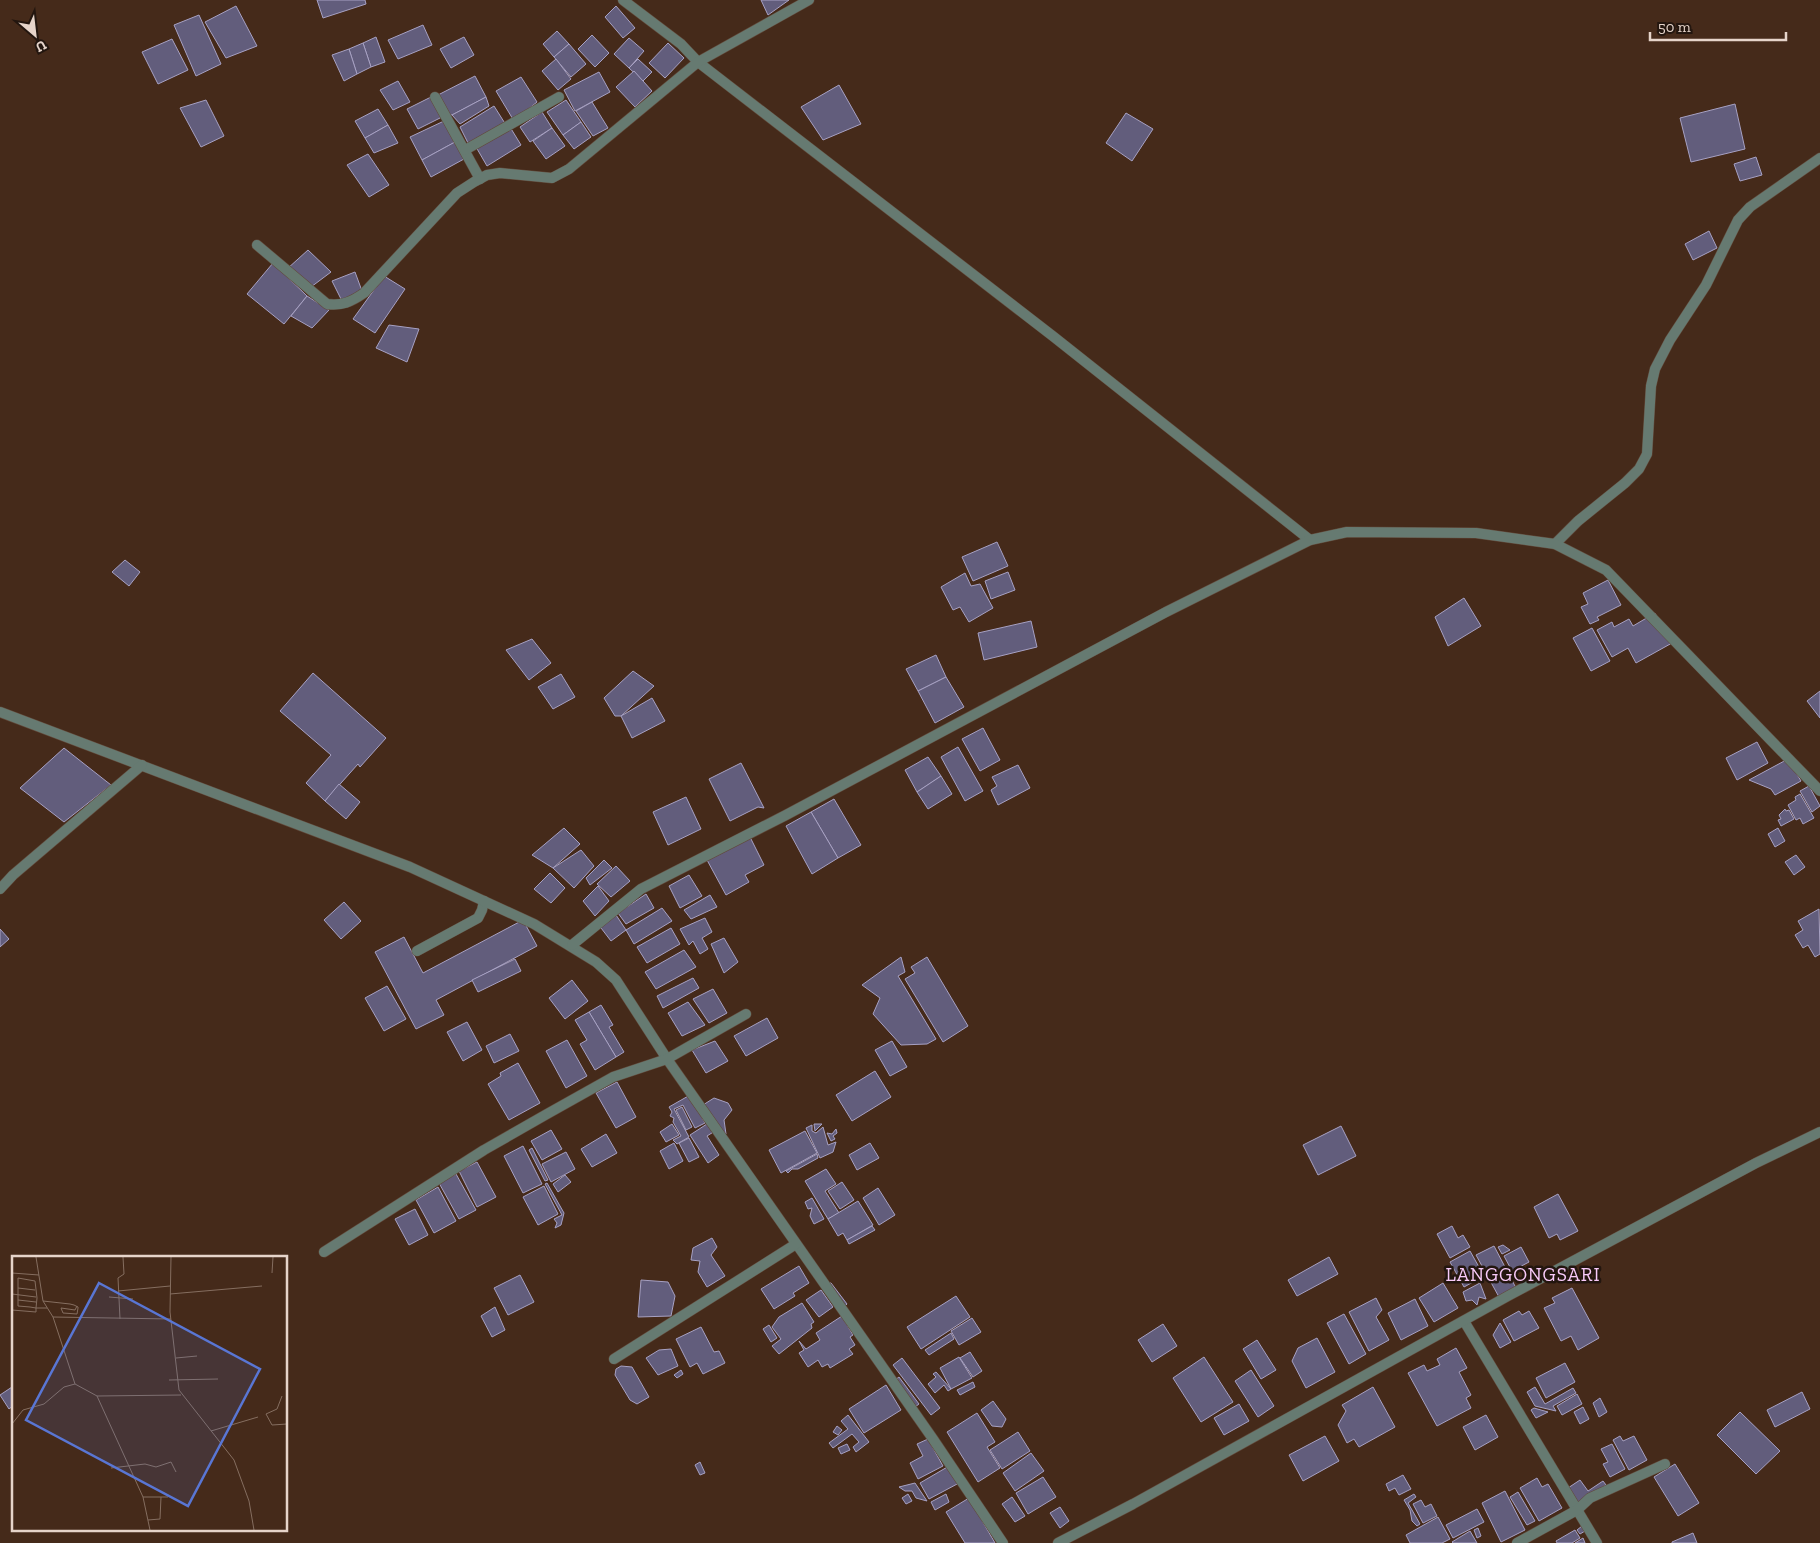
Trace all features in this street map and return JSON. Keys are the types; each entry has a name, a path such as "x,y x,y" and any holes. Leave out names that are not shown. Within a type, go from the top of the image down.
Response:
{"street":[{"path":"623,0 681,44 698,62 1023,313 1310,540"},
{"path":"257,244 327,304 339,305 364,293 457,193 480,179 500,173 552,178 569,169 698,62 808,0"},
{"path":"435,97 480,179"},
{"path":"465,150 559,97"},
{"path":"1555,544 1578,521 1626,483 1639,469 1647,454 1650,386 1655,369 1670,340 1706,285 1738,220 1750,207 1820,158"},
{"path":"572,945 640,889 786,815 1166,612 1310,540 1347,532 1476,533 1555,544 1606,570 1820,791"},
{"path":"0,712 410,867 534,924 572,945 616,980 667,1060 1004,1543"},
{"path":"0,889 142,765"},
{"path":"417,951 478,918 484,901"},
{"path":"324,1252 484,1150 546,1114 613,1077 667,1060 746,1014"},
{"path":"1058,1543 1133,1504 1464,1320 1756,1163 1820,1132"},
{"path":"614,1359 796,1244"},
{"path":"1464,1320 1597,1543"},
{"path":"1517,1543 1577,1510 1597,1494 1665,1464"}],"building":[{"path":"317,0 365,0 366,4 323,18"},
{"path":"761,0 789,0 768,15"},
{"path":"236,6 257,46 226,58 205,22"},
{"path":"616,6 635,28 623,38 605,17"},
{"path":"199,15 221,64 196,76 174,25"},
{"path":"423,25 432,45 398,59 388,40"},
{"path":"557,31 569,44 554,57 543,44"},
{"path":"592,35 609,53 595,67 578,49"},
{"path":"376,37 385,62 371,67 363,43"},
{"path":"464,37 474,55 451,68 440,49"},
{"path":"629,38 644,51 629,68 614,54"},
{"path":"172,39 188,70 158,84 142,52"},
{"path":"363,43 371,67 357,74 349,49"},
{"path":"668,43 684,58 665,78 649,63"},
{"path":"569,44 586,64 571,77 554,57"},
{"path":"349,49 357,74 344,81 332,55"},
{"path":"556,59 571,79 558,90 542,71"},
{"path":"638,59 652,72 643,81 629,68"},
{"path":"634,71 652,91 635,107 616,87"},
{"path":"599,72 610,92 575,111 564,90"},
{"path":"475,76 486,97 452,115 448,114 438,95"},
{"path":"521,77 537,102 514,121 496,91"},
{"path":"398,81 410,102 393,110 380,90"},
{"path":"839,85 861,124 823,140 801,107"},
{"path":"433,96 442,117 418,129 407,109"},
{"path":"486,97 489,106 460,124 452,115"},
{"path":"206,100 224,136 201,147 180,108"},
{"path":"566,100 581,122 563,135 547,112"},
{"path":"592,102 608,128 593,136 576,111"},
{"path":"1735,104 1745,149 1691,162 1680,118"},
{"path":"494,106 506,125 469,145 460,127"},
{"path":"378,109 388,125 365,138 355,121"},
{"path":"542,112 552,128 530,142 520,127"},
{"path":"1126,113 1153,129 1132,161 1106,143"},
{"path":"444,121 455,142 422,160 410,137"},
{"path":"581,122 591,137 574,149 563,135"},
{"path":"388,125 398,143 374,153 365,138"},
{"path":"510,127 521,145 487,166 476,147"},
{"path":"552,128 565,146 546,159 533,141"},
{"path":"455,142 464,159 431,177 422,160"},
{"path":"368,154 389,185 369,197 347,165"},
{"path":"1756,157 1762,175 1740,181 1734,164"},
{"path":"1709,231 1717,248 1693,260 1685,244"},
{"path":"308,250 331,272 311,287 287,269"},
{"path":"273,263 307,296 284,324 247,294"},
{"path":"355,272 362,291 342,301 332,281"},
{"path":"384,276 405,289 375,333 353,319"},
{"path":"307,296 329,310 312,328 291,316"},
{"path":"389,325 419,329 407,362 376,348"},
{"path":"997,542 1008,566 973,581 962,557"},
{"path":"125,560 140,572 129,586 112,572"},
{"path":"1008,572 1015,590 991,599 985,581"},
{"path":"965,573 971,586 980,584 993,608 969,622 960,607 953,610 941,587"},
{"path":"1608,580 1621,605 1597,617 1599,620 1590,624 1581,607 1588,604 1583,593"},
{"path":"1464,598 1481,626 1448,646 1435,617"},
{"path":"1655,613 1672,643 1636,663 1628,648 1612,657 1597,630 1612,622 1614,627 1629,619 1633,626"},
{"path":"1031,621 1037,647 984,660 978,633"},
{"path":"1592,628 1610,661 1591,671 1573,638"},
{"path":"532,639 551,663 529,680 506,650"},
{"path":"936,655 946,677 918,691 906,669"},
{"path":"633,671 654,686 621,716 615,716 604,698"},
{"path":"313,673 386,738 360,767 358,764 325,801 306,783 331,755 280,711"},
{"path":"561,674 575,697 553,709 538,687"},
{"path":"946,677 964,707 935,723 918,691"},
{"path":"1820,691 1820,718 1807,701"},
{"path":"652,698 665,721 632,738 621,716"},
{"path":"983,728 1000,760 980,771 962,739"},
{"path":"1757,742 1768,763 1737,780 1726,758"},
{"path":"958,747 983,791 965,801 941,757"},
{"path":"64,748 111,785 64,822 20,788"},
{"path":"928,757 941,776 917,792 905,770"},
{"path":"1788,759 1801,781 1775,795 1771,789 1749,780"},
{"path":"741,763 764,808 758,807 730,821 709,779"},
{"path":"1018,765 1030,788 998,805 991,790 997,786 992,777"},
{"path":"941,776 952,794 928,809 917,792"},
{"path":"339,784 360,802 346,819 325,801"},
{"path":"1809,786 1820,806 1812,812 1800,791"},
{"path":"1800,794 1814,818 1803,824 1800,818 1796,820 1788,805 1796,800 1795,797"},
{"path":"686,797 701,829 668,845 653,812"},
{"path":"834,799 861,845 838,858 811,812"},
{"path":"1785,809 1786,811 1789,810 1794,819 1781,826 1778,820 1781,819 1779,815"},
{"path":"811,812 838,858 812,874 786,826"},
{"path":"564,828 580,844 553,868 532,855"},
{"path":"1778,828 1785,841 1775,847 1768,834"},
{"path":"750,837 764,865 745,875 749,882 726,895 707,860"},
{"path":"581,850 594,866 574,888 553,868"},
{"path":"1796,855 1805,867 1794,875 1785,862"},
{"path":"604,860 612,868 590,885 586,878"},
{"path":"616,866 630,881 611,897 597,884"},
{"path":"550,873 565,888 551,903 534,889"},
{"path":"689,875 702,896 680,908 669,886"},
{"path":"598,886 609,901 595,916 583,901"},
{"path":"646,894 654,908 626,924 618,913"},
{"path":"710,895 717,907 691,919 684,910"},
{"path":"344,902 361,921 341,939 324,920"},
{"path":"662,908 672,921 634,944 626,930"},
{"path":"1819,909 1820,954 1815,957 1808,945 1803,948 1795,935 1803,930 1798,921"},
{"path":"614,912 626,930 611,941 598,924"},
{"path":"705,918 712,932 702,938 708,949 700,954 693,941 689,945 680,929"},
{"path":"523,920 537,946 436,1000 444,1015 416,1029 375,952 404,937 423,973"},
{"path":"671,928 680,944 647,963 637,947"},
{"path":"0,929 9,939 0,947"},
{"path":"724,938 738,962 724,973 711,944"},
{"path":"684,950 696,967 656,989 645,972"},
{"path":"901,957 905,972 898,976 936,1039 927,1044 901,1045 873,1014 880,998 862,985"},
{"path":"927,957 968,1026 943,1042 905,979 915,973 911,967"},
{"path":"515,959 521,971 478,992 472,980"},
{"path":"693,978 699,988 663,1008 657,996"},
{"path":"572,980 588,1001 565,1019 549,998"},
{"path":"387,986 406,1019 384,1031 365,998"},
{"path":"713,989 727,1013 709,1023 693,999"},
{"path":"688,1002 705,1025 682,1036 668,1013"},
{"path":"601,1005 613,1025 609,1027 624,1052 616,1057 589,1012"},
{"path":"589,1012 616,1057 595,1070 580,1044 587,1040 575,1020"},
{"path":"767,1018 778,1038 746,1056 734,1036"},
{"path":"467,1022 482,1050 463,1061 447,1032"},
{"path":"510,1034 519,1051 494,1063 486,1046"},
{"path":"567,1040 587,1076 566,1088 546,1051"},
{"path":"715,1041 728,1061 706,1073 692,1050"},
{"path":"892,1041 907,1067 890,1076 875,1050"},
{"path":"518,1063 540,1103 509,1120 488,1084 501,1076 500,1073"},
{"path":"875,1071 891,1097 852,1121 836,1095"},
{"path":"617,1082 636,1117 616,1128 596,1093"},
{"path":"690,1095 705,1123 695,1128 683,1105 674,1109 689,1137 677,1144 673,1140 681,1136 673,1122 674,1118 670,1116 672,1112 669,1107"},
{"path":"714,1098 728,1103 732,1110 724,1120 726,1134 722,1136 703,1105"},
{"path":"682,1107 692,1127 686,1130 676,1110"},
{"path":"710,1122 715,1131 707,1136 719,1155 708,1163 690,1135"},
{"path":"672,1124 679,1135 666,1142 660,1132"},
{"path":"814,1124 822,1124 815,1131"},
{"path":"812,1125 812,1131 816,1133 823,1127 828,1145 836,1142 833,1152 820,1158 806,1128"},
{"path":"1341,1126 1356,1156 1318,1175 1303,1145"},
{"path":"836,1129 837,1133 833,1136 835,1139 831,1141 827,1133 832,1134"},
{"path":"551,1130 562,1149 542,1160 531,1141"},
{"path":"805,1131 817,1153 781,1173 769,1150"},
{"path":"606,1134 617,1153 592,1167 581,1149"},
{"path":"689,1138 699,1157 689,1162 679,1143"},
{"path":"674,1143 683,1161 669,1169 660,1151"},
{"path":"870,1143 879,1158 857,1170 849,1155"},
{"path":"523,1146 542,1184 523,1193 504,1156"},
{"path":"532,1148 548,1180 545,1181 529,1150"},
{"path":"566,1152 575,1169 551,1182 542,1164"},
{"path":"817,1154 818,1158 798,1169 792,1169 788,1173 786,1171"},
{"path":"477,1162 496,1197 477,1207 459,1171"},
{"path":"826,1169 836,1184 825,1191 839,1213 828,1219 805,1181"},
{"path":"456,1174 476,1210 459,1219 439,1183"},
{"path":"565,1175 571,1182 558,1192 553,1184"},
{"path":"842,1182 854,1200 840,1209 828,1191"},
{"path":"547,1183 564,1213 561,1225 555,1228 557,1223 554,1219 562,1215 545,1184"},
{"path":"544,1186 558,1214 538,1225 523,1197"},
{"path":"438,1187 456,1221 434,1233 416,1200"},
{"path":"878,1188 895,1215 879,1225 863,1198"},
{"path":"1558,1194 1578,1231 1560,1240 1557,1234 1549,1238 1534,1207"},
{"path":"812,1198 824,1219 814,1224 810,1216 812,1208 808,1209 805,1202"},
{"path":"858,1201 873,1225 847,1240 843,1233 838,1236 828,1219"},
{"path":"415,1209 428,1235 409,1245 395,1219"},
{"path":"872,1226 875,1230 849,1244 847,1240"},
{"path":"1452,1226 1458,1238 1463,1235 1470,1247 1450,1258 1437,1234"},
{"path":"712,1238 717,1247 711,1255 725,1276 707,1287 698,1272 700,1261 691,1260 693,1248"},
{"path":"1503,1245 1510,1250 1502,1254 1498,1247"},
{"path":"1494,1246 1516,1288 1499,1297 1476,1255"},
{"path":"1521,1247 1529,1262 1512,1271 1504,1256"},
{"path":"1470,1251 1484,1276 1464,1287 1450,1262"},
{"path":"1329,1257 1338,1274 1297,1296 1288,1280"},
{"path":"799,1266 809,1283 793,1293 795,1296 774,1309 761,1289"},
{"path":"520,1275 534,1302 508,1315 494,1288"},
{"path":"641,1280 668,1282 675,1296 671,1316 638,1317"},
{"path":"827,1283 831,1283 847,1304 844,1307"},
{"path":"1443,1283 1458,1308 1434,1322 1419,1298"},
{"path":"1480,1283 1486,1299 1479,1297 1477,1305 1472,1300 1466,1301 1463,1292"},
{"path":"1572,1288 1599,1338 1578,1350 1571,1336 1561,1341 1544,1308 1555,1303 1552,1298"},
{"path":"821,1290 833,1307 819,1317 806,1300"},
{"path":"956,1296 970,1317 921,1349 907,1327"},
{"path":"1376,1298 1382,1310 1376,1317 1389,1340 1369,1351 1349,1312"},
{"path":"1415,1299 1428,1326 1401,1340 1388,1313"},
{"path":"802,1303 814,1322 811,1324 812,1328 779,1354 772,1346 781,1339 772,1327 779,1317"},
{"path":"495,1307 505,1330 492,1337 481,1316"},
{"path":"1519,1311 1522,1315 1529,1311 1539,1328 1514,1341 1503,1320"},
{"path":"1344,1314 1366,1354 1349,1364 1327,1323"},
{"path":"842,1316 853,1335 850,1337 855,1345 849,1349 853,1354 830,1368 828,1364 822,1367 818,1360 808,1367 799,1353 804,1350 799,1341 806,1349 820,1340 816,1333"},
{"path":"972,1318 981,1332 959,1345 951,1331"},
{"path":"1500,1323 1511,1342 1500,1348 1493,1335"},
{"path":"1163,1324 1177,1346 1152,1362 1138,1340"},
{"path":"769,1325 777,1338 771,1342 763,1329"},
{"path":"701,1327 714,1352 719,1351 725,1363 703,1374 697,1363 690,1367 676,1339"},
{"path":"951,1333 954,1339 929,1355 925,1350"},
{"path":"1317,1338 1335,1372 1306,1388 1292,1361 1298,1348"},
{"path":"1257,1340 1276,1370 1261,1379 1243,1349"},
{"path":"1456,1348 1467,1368 1459,1372 1471,1395 1466,1398 1471,1408 1437,1426 1408,1373 1424,1365 1427,1371 1440,1365 1437,1359"},
{"path":"671,1349 678,1366 658,1375 646,1358 659,1350"},
{"path":"970,1352 982,1371 973,1377 960,1358"},
{"path":"959,1357 972,1378 951,1389 940,1368"},
{"path":"1204,1357 1233,1402 1201,1422 1173,1378"},
{"path":"902,1358 940,1408 931,1415 893,1365"},
{"path":"1565,1363 1575,1382 1546,1398 1536,1378"},
{"path":"621,1366 632,1367 649,1397 637,1404 630,1400 615,1375 616,1369"},
{"path":"681,1370 683,1374 677,1378 674,1375"},
{"path":"1251,1370 1274,1406 1258,1417 1235,1381"},
{"path":"936,1372 951,1389 948,1391 944,1385 935,1393 928,1384 936,1377 933,1374"},
{"path":"899,1377 919,1404 915,1407 895,1380"},
{"path":"973,1382 975,1387 960,1395 957,1390"},
{"path":"886,1385 901,1410 864,1433 849,1409"},
{"path":"12,1387 12,1407 9,1409 0,1395"},
{"path":"1373,1387 1395,1427 1359,1447 1354,1439 1347,1443 1338,1425 1346,1411 1342,1405"},
{"path":"1535,1387 1545,1404 1573,1388 1576,1393 1553,1406 1556,1411 1535,1406 1527,1392"},
{"path":"1802,1392 1810,1409 1775,1427 1767,1410"},
{"path":"1577,1394 1582,1404 1562,1415 1557,1406"},
{"path":"1600,1398 1607,1412 1599,1417 1593,1403"},
{"path":"993,1401 1006,1419 1002,1427 992,1426 981,1410"},
{"path":"1239,1404 1249,1421 1224,1435 1214,1418"},
{"path":"1583,1407 1589,1419 1580,1424 1574,1412"},
{"path":"1534,1408 1548,1412 1536,1418 1531,1410"},
{"path":"1740,1412 1780,1451 1756,1474 1717,1435"},
{"path":"977,1413 995,1442 987,1447 1000,1468 978,1482 947,1432"},
{"path":"848,1415 869,1442 856,1452 853,1447 859,1442 852,1434 833,1448 829,1443 848,1429 841,1421"},
{"path":"1486,1415 1498,1437 1475,1450 1463,1427"},
{"path":"837,1426 842,1430 838,1435 833,1432"},
{"path":"1018,1432 1030,1451 1002,1469 990,1450"},
{"path":"1325,1436 1339,1461 1303,1481 1289,1455"},
{"path":"1620,1436 1623,1441 1634,1436 1647,1460 1629,1470 1613,1440"},
{"path":"928,1439 943,1466 918,1479 910,1463 923,1456 917,1444"},
{"path":"847,1444 850,1450 841,1454 838,1448"},
{"path":"1612,1444 1625,1469 1610,1477 1603,1464 1608,1462 1601,1449"},
{"path":"1031,1453 1044,1471 1015,1491 1003,1473"},
{"path":"700,1462 705,1473 700,1475 695,1465"},
{"path":"1675,1464 1699,1503 1678,1516 1654,1477"},
{"path":"949,1466 959,1483 929,1499 920,1483"},
{"path":"1403,1475 1411,1489 1399,1495 1395,1488 1389,1491 1386,1484"},
{"path":"1043,1477 1056,1497 1028,1514 1016,1493"},
{"path":"1537,1478 1542,1487 1548,1484 1562,1508 1539,1521 1520,1488"},
{"path":"1580,1480 1588,1491 1603,1481 1606,1485 1578,1503 1568,1488"},
{"path":"915,1483 927,1501 916,1498 912,1491 905,1491 899,1487"},
{"path":"1505,1491 1525,1530 1501,1542 1482,1503"},
{"path":"1518,1492 1535,1521 1527,1525 1510,1497"},
{"path":"908,1494 912,1501 906,1504 902,1498"},
{"path":"946,1494 949,1502 935,1510 931,1502"},
{"path":"1414,1494 1416,1497 1408,1503 1420,1524 1417,1526 1412,1521 1410,1510 1404,1500"},
{"path":"1012,1497 1025,1516 1015,1522 1002,1504"},
{"path":"969,1498 995,1543 965,1543 946,1512"},
{"path":"1421,1500 1425,1507 1431,1504 1437,1516 1423,1523 1413,1504"},
{"path":"1060,1507 1069,1521 1060,1528 1050,1513"},
{"path":"1477,1509 1484,1522 1453,1538 1446,1525"},
{"path":"1438,1517 1450,1539 1442,1543 1410,1543 1406,1535"},
{"path":"1582,1526 1585,1531 1580,1534 1577,1530"},
{"path":"1478,1528 1481,1536 1477,1538 1474,1530"},
{"path":"1575,1530 1580,1538 1572,1543 1557,1543 1556,1541"},
{"path":"1470,1531 1477,1543 1452,1542"},
{"path":"1693,1533 1697,1543 1672,1543 1672,1542"},
{"path":"1583,1538 1585,1543 1575,1543"}],"district":[{"name":"LANGGONGSARI","path":"1523,1274"}]}
